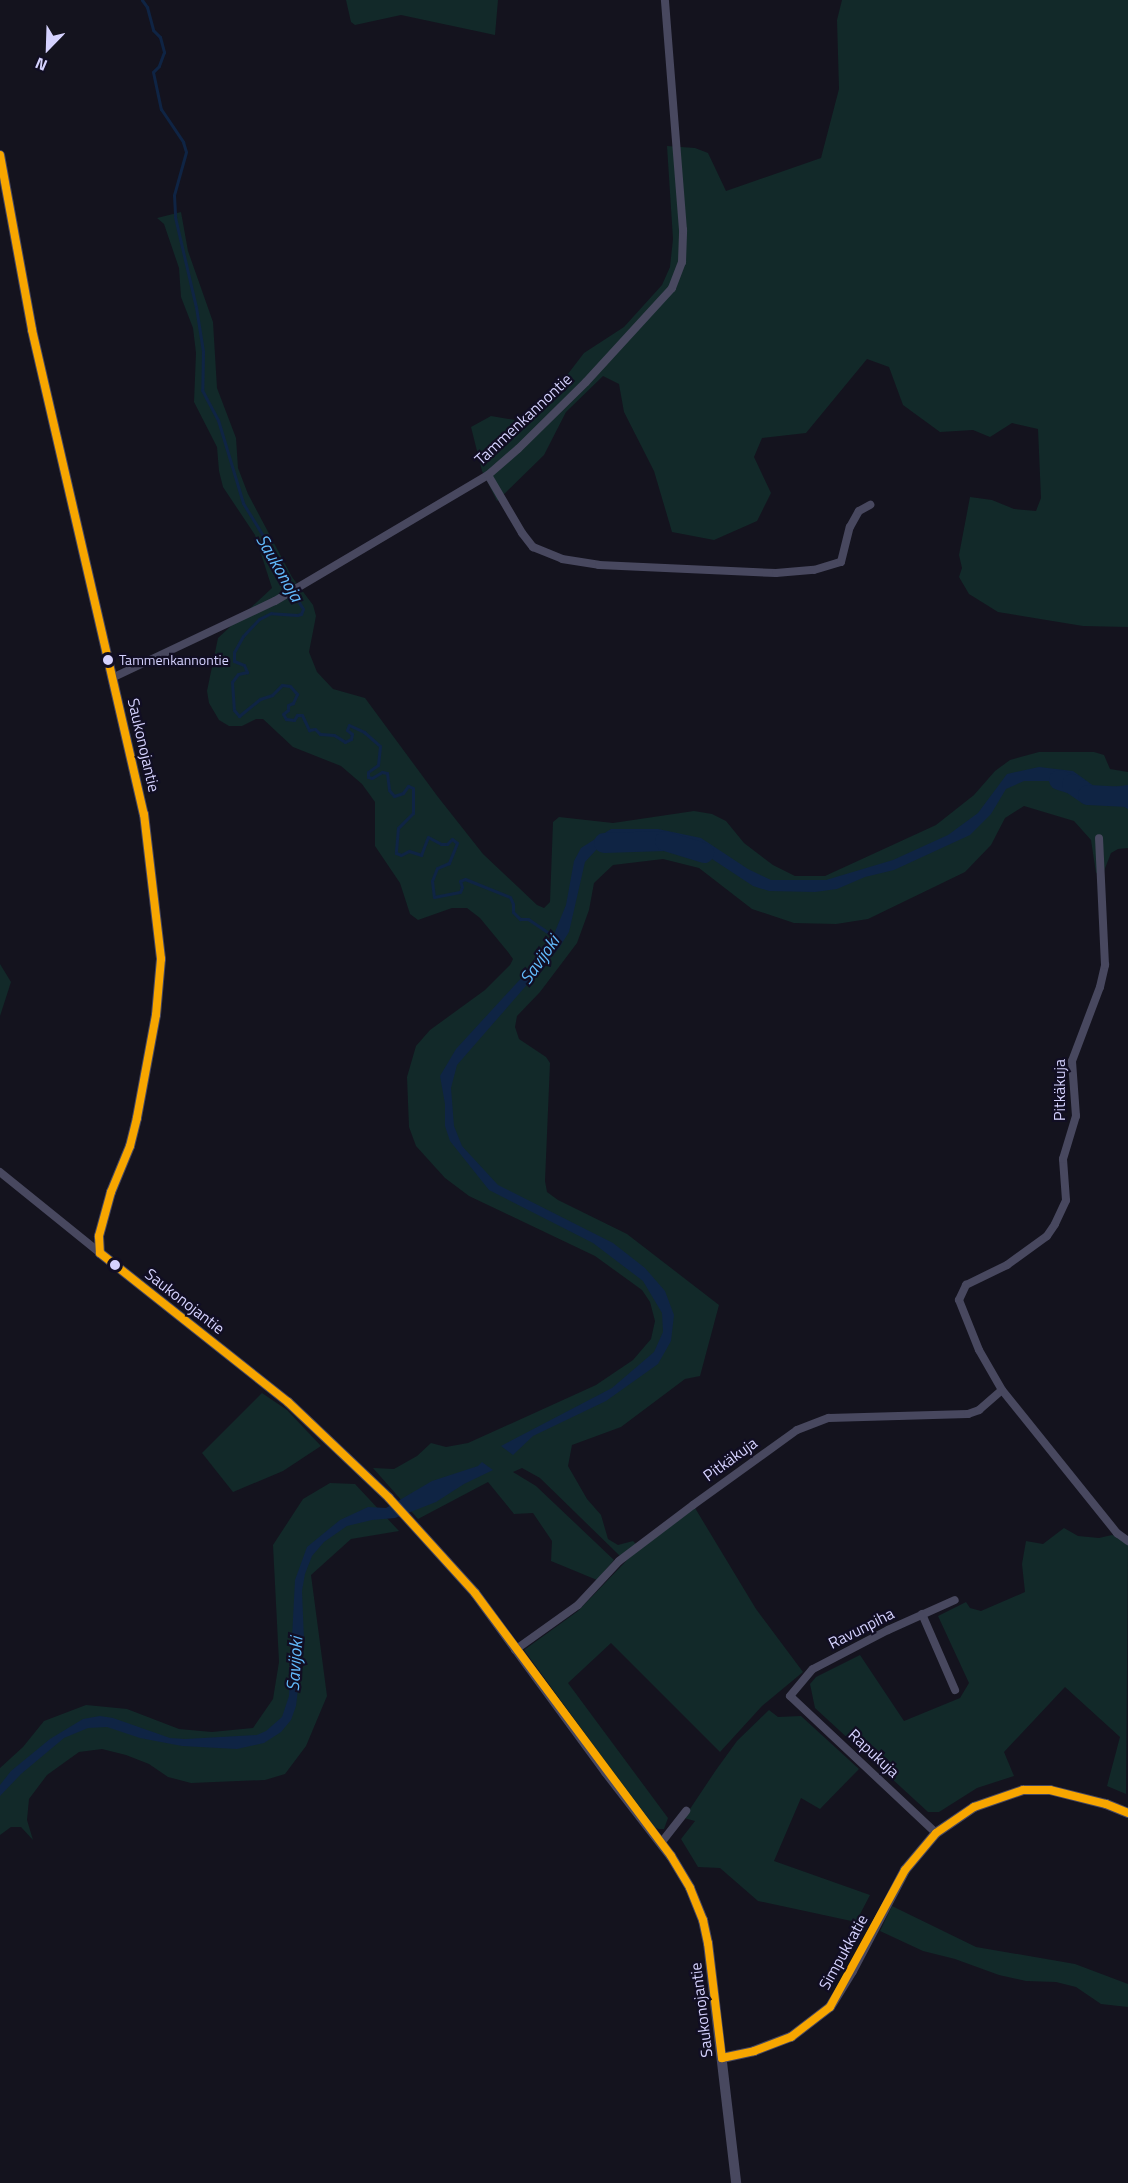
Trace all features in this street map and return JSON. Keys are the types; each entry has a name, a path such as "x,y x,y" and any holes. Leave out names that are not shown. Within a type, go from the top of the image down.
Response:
{"street":[{"name":"Tammenkannontie","path":"114,677 285,595 488,475 552,416 651,314 672,288 682,262 683,230 665,0"},
{"name":"Saukonojantie","path":"0,155 32,330 144,814 161,959 156,1015 137,1118 111,1192 99,1236 100,1253 288,1402 411,1521 475,1593 515,1650 661,1843 690,1888 703,1920 736,2183"},
{"path":"488,475 522,533 533,547 570,561 599,566 776,573 814,570 841,562 850,527 859,511 870,505"},
{"name":"Pitkäkuja","path":"1099,838 1105,965 1100,987 1072,1061 1076,1116 1074,1130 1063,1159 1066,1200 1047,1236 1007,1265 966,1285 959,1300 979,1350 1002,1390 1117,1533 1128,1541"},
{"path":"0,1172 100,1253"},
{"name":"Pitkäkuja","path":"515,1650 578,1605 619,1561 797,1430 829,1419 968,1414 979,1410 1002,1390"},
{"name":"Ravunpiha","path":"790,1695 813,1669 922,1614 955,1600"},
{"path":"922,1614 955,1690"},
{"name":"Rapukuja","path":"790,1695 936,1833"},
{"name":"Simpukkatie","path":"722,2058 791,2037 830,2007 852,1971 892,1892 919,1851 936,1833 974,1807 1023,1790 1050,1790 1077,1795 1128,1814"},
{"path":"661,1843 686,1810"}],"green space":[{"path":"346,0 498,0 495,35 401,15 355,25 351,22"},
{"path":"842,0 1128,0 1128,627 1083,626 998,612 969,594 959,577 962,568 959,555 970,497 992,500 1014,509 1036,511 1041,498 1038,429 1012,423 990,437 973,430 940,432 903,405 889,367 867,359 806,433 762,438 754,457 771,493 757,521 714,540 672,532 654,471 624,412 619,384 603,376 566,412 544,455 497,501 482,471 471,427 491,416 515,420 532,411 551,396 584,353 624,327 662,285 670,267 673,239 667,146 695,148 708,153 726,191 821,158 839,89 837,20"},
{"path":"181,212 188,251 213,322 217,388 236,438 238,468 248,494 292,577 313,605 316,616 309,652 317,672 333,689 365,698 483,854 537,905 544,908 550,902 553,822 559,817 613,823 694,811 712,814 726,821 744,843 773,865 795,876 825,876 936,825 974,795 995,771 1010,760 1039,752 1094,752 1104,755 1110,769 1128,772 1128,848 1118,849 1111,853 1104,871 1096,873 1091,840 1074,821 1024,806 1005,818 991,845 965,872 868,919 836,924 794,923 752,909 699,868 663,859 613,865 594,883 589,910 577,943 540,992 517,1016 515,1027 519,1039 546,1057 550,1063 545,1181 547,1192 558,1200 627,1234 719,1305 700,1376 685,1379 621,1427 572,1445 568,1466 587,1499 601,1515 608,1539 618,1545 633,1541 636,1544 620,1556 540,1478 522,1468 513,1472 536,1486 614,1560 597,1580 551,1561 552,1541 533,1513 514,1514 488,1482 418,1519 373,1468 394,1469 417,1456 431,1443 446,1447 468,1443 596,1385 633,1360 651,1339 655,1321 650,1302 642,1290 595,1256 469,1196 445,1178 416,1146 409,1127 407,1077 416,1046 430,1030 485,990 510,965 513,959 508,952 480,918 467,908 452,908 418,920 410,914 400,883 375,846 375,802 362,784 341,766 293,747 263,719 256,719 242,726 229,726 219,720 209,703 207,691 218,638 272,588 255,535 223,487 217,447 194,402 196,353 193,328 181,297 179,268 164,224 157,218"},
{"path":"0,964 11,982 0,1016"},
{"path":"262,1393 287,1410 321,1446 283,1471 233,1492 202,1453"},
{"path":"330,1483 355,1484 399,1531 351,1539 311,1575 327,1696 306,1746 285,1774 265,1780 191,1783 168,1777 149,1764 126,1755 102,1749 79,1752 47,1775 29,1799 27,1820 33,1840 21,1827 11,1827 0,1835 0,1768 23,1747 44,1721 86,1705 127,1709 179,1729 212,1732 253,1728 273,1699 279,1662 273,1545 303,1499"},
{"path":"695,1508 756,1609 803,1672 762,1706 720,1752 611,1643 568,1683 668,1818 664,1829 659,1829 653,1827 524,1650 578,1611 630,1557"},
{"path":"1064,1528 1078,1536 1099,1538 1112,1535 1128,1541 1126,1794 1107,1786 1120,1737 1065,1687 1004,1752 1014,1776 977,1788 939,1812 928,1812 815,1708 810,1684 816,1677 860,1655 904,1721 960,1698 969,1683 938,1616 966,1602 970,1608 981,1611 1025,1592 1022,1564 1026,1541 1043,1544"},
{"path":"769,1710 778,1717 801,1716 859,1769 820,1809 801,1798 774,1861 870,1895 856,1922 758,1901 720,1868 698,1867 681,1839 695,1821 684,1818 716,1770 737,1741"},
{"path":"892,1906 976,1947 1075,1964 1128,1984 1128,2007 1101,2004 1076,1987 1056,1982 1026,1981 999,1975 955,1959 923,1951 880,1931"}],"water":[{"path":"1039,767 1073,771 1098,789 1128,785 1128,809 1104,796 1057,781 1024,781 1006,789 991,814 970,835 894,870 865,877 837,889 815,892 769,891 753,886 703,853 677,843 632,843 597,849 585,862 569,932 559,948 457,1065 451,1088 454,1126 462,1146 498,1185 613,1243 645,1268 665,1291 674,1315 671,1341 658,1364 606,1401 533,1436 513,1455 501,1446 612,1388 654,1352 663,1332 662,1313 643,1281 593,1243 489,1190 450,1141 445,1126 445,1104 440,1076 456,1049 536,962 552,939 566,905 574,861 581,848 611,829 658,829 701,838 748,869 771,880 826,880 893,860 948,835 978,813 1007,774"},
{"path":"482,1462 493,1470 464,1484 436,1502 395,1518 372,1520 347,1526 324,1542 312,1556 302,1591 304,1640 296,1706 291,1720 281,1732 264,1743 237,1749 182,1746 140,1738 107,1727 88,1728 64,1738 21,1774 0,1796 0,1785 11,1771 50,1739 83,1719 100,1716 113,1718 170,1738 185,1739 257,1735 266,1731 282,1717 289,1696 295,1580 307,1547 340,1520 368,1507 386,1508 432,1481 478,1466"}],"waterway":[{"name":"Saukonoja","path":"142,0 147,7 153,30 160,37 164,52 159,66 153,72 161,109 183,142 186,152 174,195 175,217 196,307 203,351 202,390 218,420 243,503 268,544 277,567 303,609 301,614 297,615 271,613 259,619 243,636 234,652 234,661 244,665 247,672 238,674 232,682 234,710 239,716 260,699 272,695 282,685 290,686 297,694 293,703 288,705 288,710 283,714 286,719 294,720 297,715 302,715 309,730 315,729 320,734 334,735 345,742 351,739 352,734 347,730 349,725 364,732 380,746 378,765 368,772 368,777 372,778 382,772 387,773 389,790 394,796 403,793 408,786 413,788 413,813 398,828 396,853 401,855 409,851 421,855 428,837 441,844 447,844 452,839 457,843 449,863 437,868 432,881 434,897 460,892 462,887 460,881 465,879 510,897 513,912 520,919 528,919 556,938"},
{"name":"Savijoki","path":"1059,780 1072,784 1088,795 1128,797"},
{"name":"Savijoki","path":"604,843 665,841 704,853"}],"transit line":[{"path":"0,155 32,330 144,814 161,959 156,1015 137,1118 130,1146 111,1192 99,1236 100,1253 288,1402 389,1498 475,1593 671,1856 690,1888 703,1920 708,1943 722,2058"},
{"path":"722,2058 754,2051 791,2037 830,2007 905,1870 936,1833 974,1807 1023,1790 1050,1790 1106,1804 1128,1813"}],"place":[{"name":"Tammenkannontie","path":"108,660"}]}
